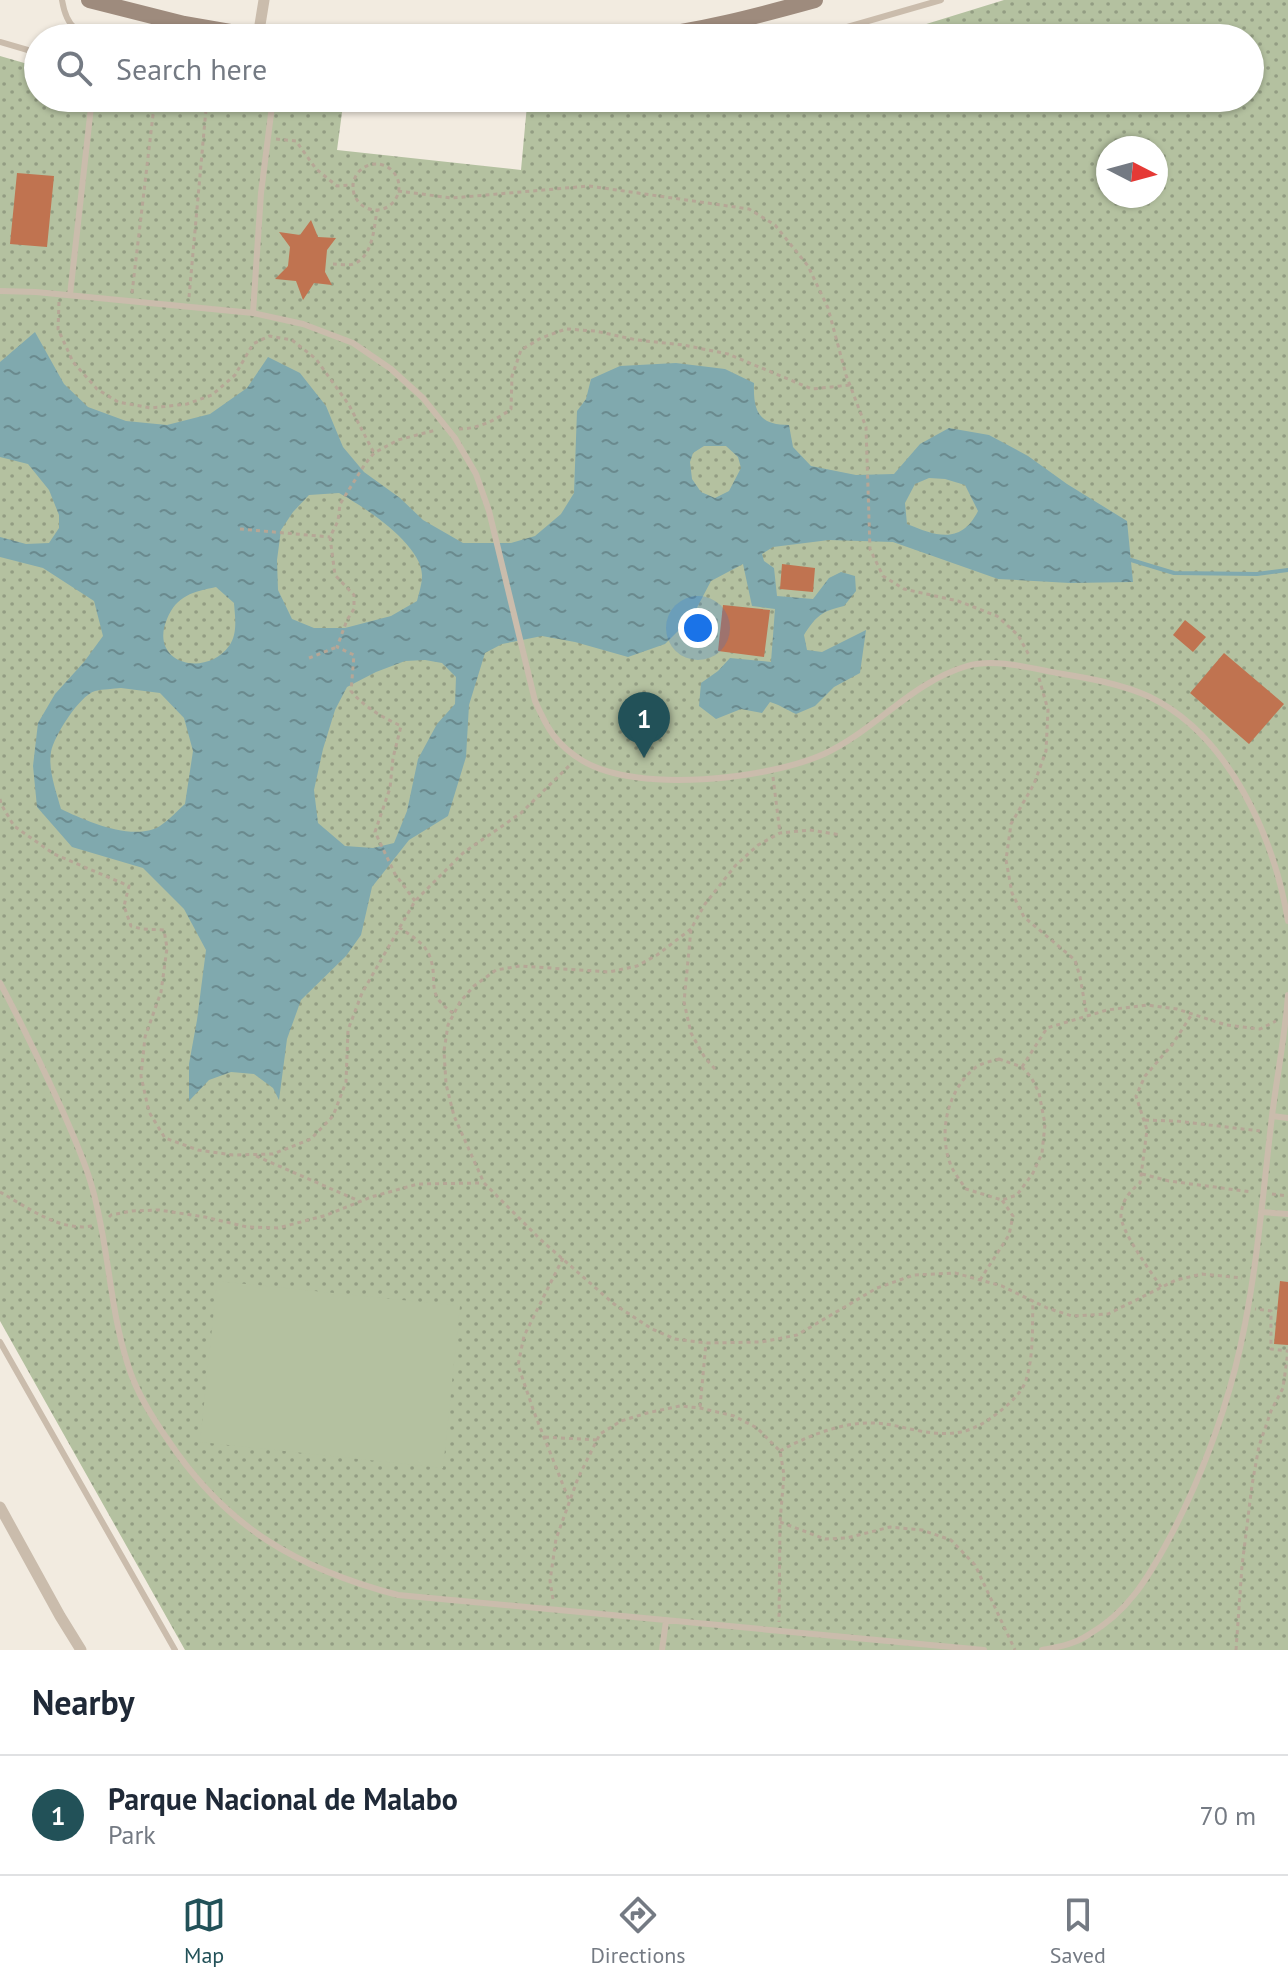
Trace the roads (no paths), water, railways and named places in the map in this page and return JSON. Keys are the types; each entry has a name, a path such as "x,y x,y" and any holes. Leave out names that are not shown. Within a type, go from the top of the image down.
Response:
{"street":[{"path":"89,0 184,24"},
{"path":"260,24 264,0"},
{"path":"718,24 815,0"},
{"path":"0,1507 81,1650"}],"lane":[{"path":"62,0 65,16 70,24"},
{"path":"858,24 941,0"},
{"path":"0,42 24,49"},
{"path":"70,295 90,112"},
{"path":"253,313 261,193 271,112"},
{"path":"0,291 253,313 303,324 353,343 391,369 423,398 455,438 476,474 489,511 535,701 547,729 563,747 584,762 639,777 689,781 741,776 798,764 824,754 850,740 923,685 972,665 1036,669 1106,682 1149,697 1173,711 1199,733 1228,767 1244,793 1272,853 1288,921"},
{"path":"0,983 45,1073 92,1188 128,1367 151,1415 180,1458 228,1511 282,1551 322,1570 398,1595 984,1650"},
{"path":"1042,1650 1086,1637 1111,1620 1135,1596 1183,1513 1207,1455 1235,1370 1247,1308 1288,995"},
{"path":"1272,1116 1288,1118"},
{"path":"1261,1212 1288,1214"},
{"path":"0,1342 175,1650"},
{"path":"662,1650 666,1621"}],"water":[{"path":"35,332 64,384 88,407 126,421 167,425 210,414 247,388 268,357 300,373 326,406 343,447 364,472 400,498 423,520 463,543 511,543 535,536 561,514 574,493 577,411 586,399 591,379 620,366 676,363 725,369 754,383 755,402 760,415 771,423 789,425 793,447 811,466 856,475 894,474 920,444 949,428 989,435 1028,456 1127,521 1133,582 998,579 893,542 829,540 773,547 762,554 764,561 774,568 777,596 813,599 829,578 841,572 855,576 856,591 844,606 820,615 804,635 807,650 822,652 866,630 860,673 834,687 815,706 796,714 770,702 762,713 741,709 716,719 699,706 701,683 730,658 771,662 775,609 752,606 743,564 711,581 692,617 665,644 628,657 542,636 502,644 485,653 469,705 466,757 448,816 409,840 372,887 361,935 346,956 301,1000 287,1039 279,1100 273,1088 254,1074 231,1072 209,1080 189,1101 189,1064 206,950 184,909 143,868 72,847 37,807 33,766 38,723 55,694 103,636 94,601 43,568 0,557 0,537 26,544 49,543 59,528 59,515 49,490 28,464 0,457 0,362","holes":["704,446 726,446 738,457 741,468 729,491 715,498 701,492 692,479 690,462 693,453","929,478 945,479 965,485 978,511 964,529 947,535 907,524 905,503 915,484","339,493 376,517 403,540 420,564 422,579 417,601 391,616 345,628 314,628 292,619 278,590 277,560 281,530 309,495","216,587 234,603 234,636 219,656 207,662 182,661 172,656 165,647 163,634 171,611 193,593","405,661 442,663 456,677 455,704 437,724 418,759 407,811 394,843 373,848 345,846 318,823 314,790 335,710 347,687","121,688 160,693 184,718 193,751 185,804 160,826 137,832 123,831 61,809 53,780 51,752 68,717 82,700 95,691"]}],"waterway":[{"path":"1131,560 1174,573 1257,574 1288,570"}],"place":[{"name":"Parque Nacional de Malabo","path":"644,758"}]}
